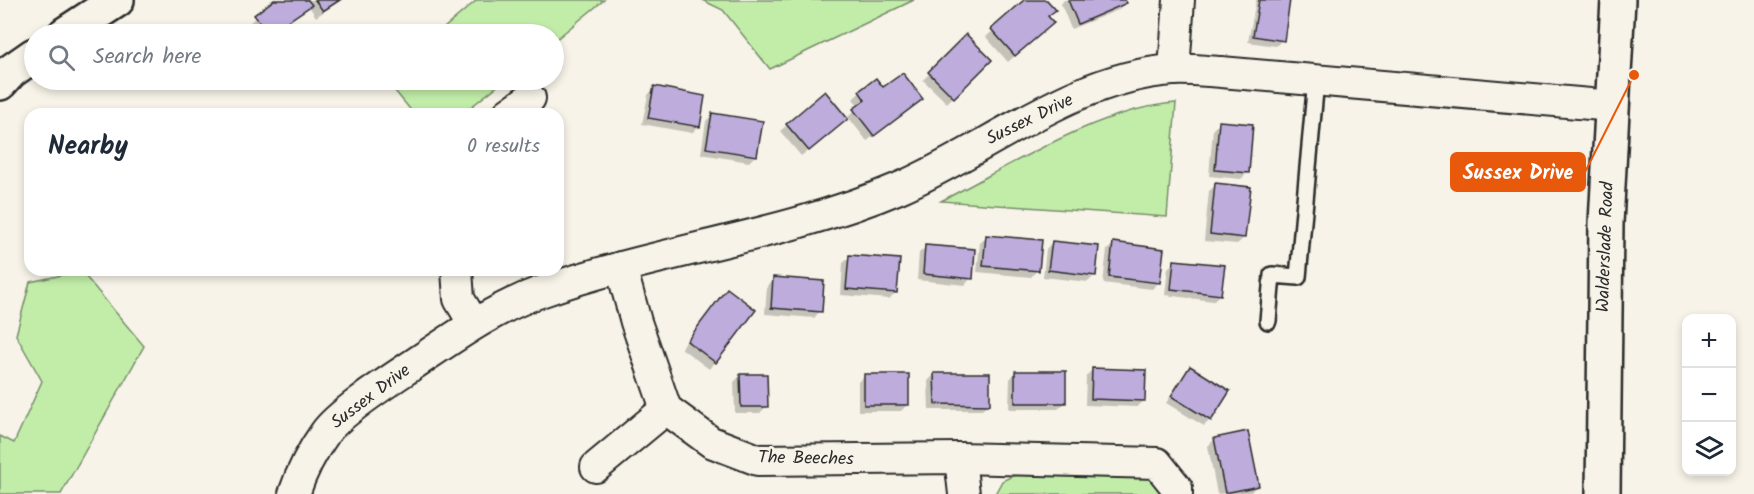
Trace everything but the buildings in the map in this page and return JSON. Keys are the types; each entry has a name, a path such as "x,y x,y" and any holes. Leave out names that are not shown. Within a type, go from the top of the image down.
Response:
{"street":[{"path":"80,24 117,0"},
{"path":"1174,70 1179,0"},
{"name":"Walderslade Road","path":"1603,494 1604,281 1618,0"},
{"name":"Sussex Drive","path":"294,494 300,477 326,431 381,386 474,324 537,293 621,267 801,224 900,188 1085,93 1127,78 1174,70 1613,106"},
{"path":"596,467 666,409 636,322 621,267"},
{"path":"457,276 459,299 474,324"},
{"name":"The Beeches","path":"666,409 711,442 758,460 960,458 1157,463 1176,488 1177,494"},
{"path":"960,458 964,494"}],"lane":[{"path":"1268,321 1272,275 1298,277 1316,80"}],"green space":[{"path":"477,0 604,0 564,33 564,24 449,24"},
{"path":"702,0 914,0 770,69 723,10"},
{"path":"394,90 492,90 470,108 409,108"},
{"path":"1176,103 1167,217 941,201 1025,156 1086,127 1147,107"},
{"path":"58,276 85,276 144,346 61,494 0,494 0,436 14,443 42,381 16,335 30,282"},
{"path":"1021,472 1154,475 1168,494 995,494 1002,481"}],"place":[{"name":"Sussex Drive","path":"1634,75"}]}
